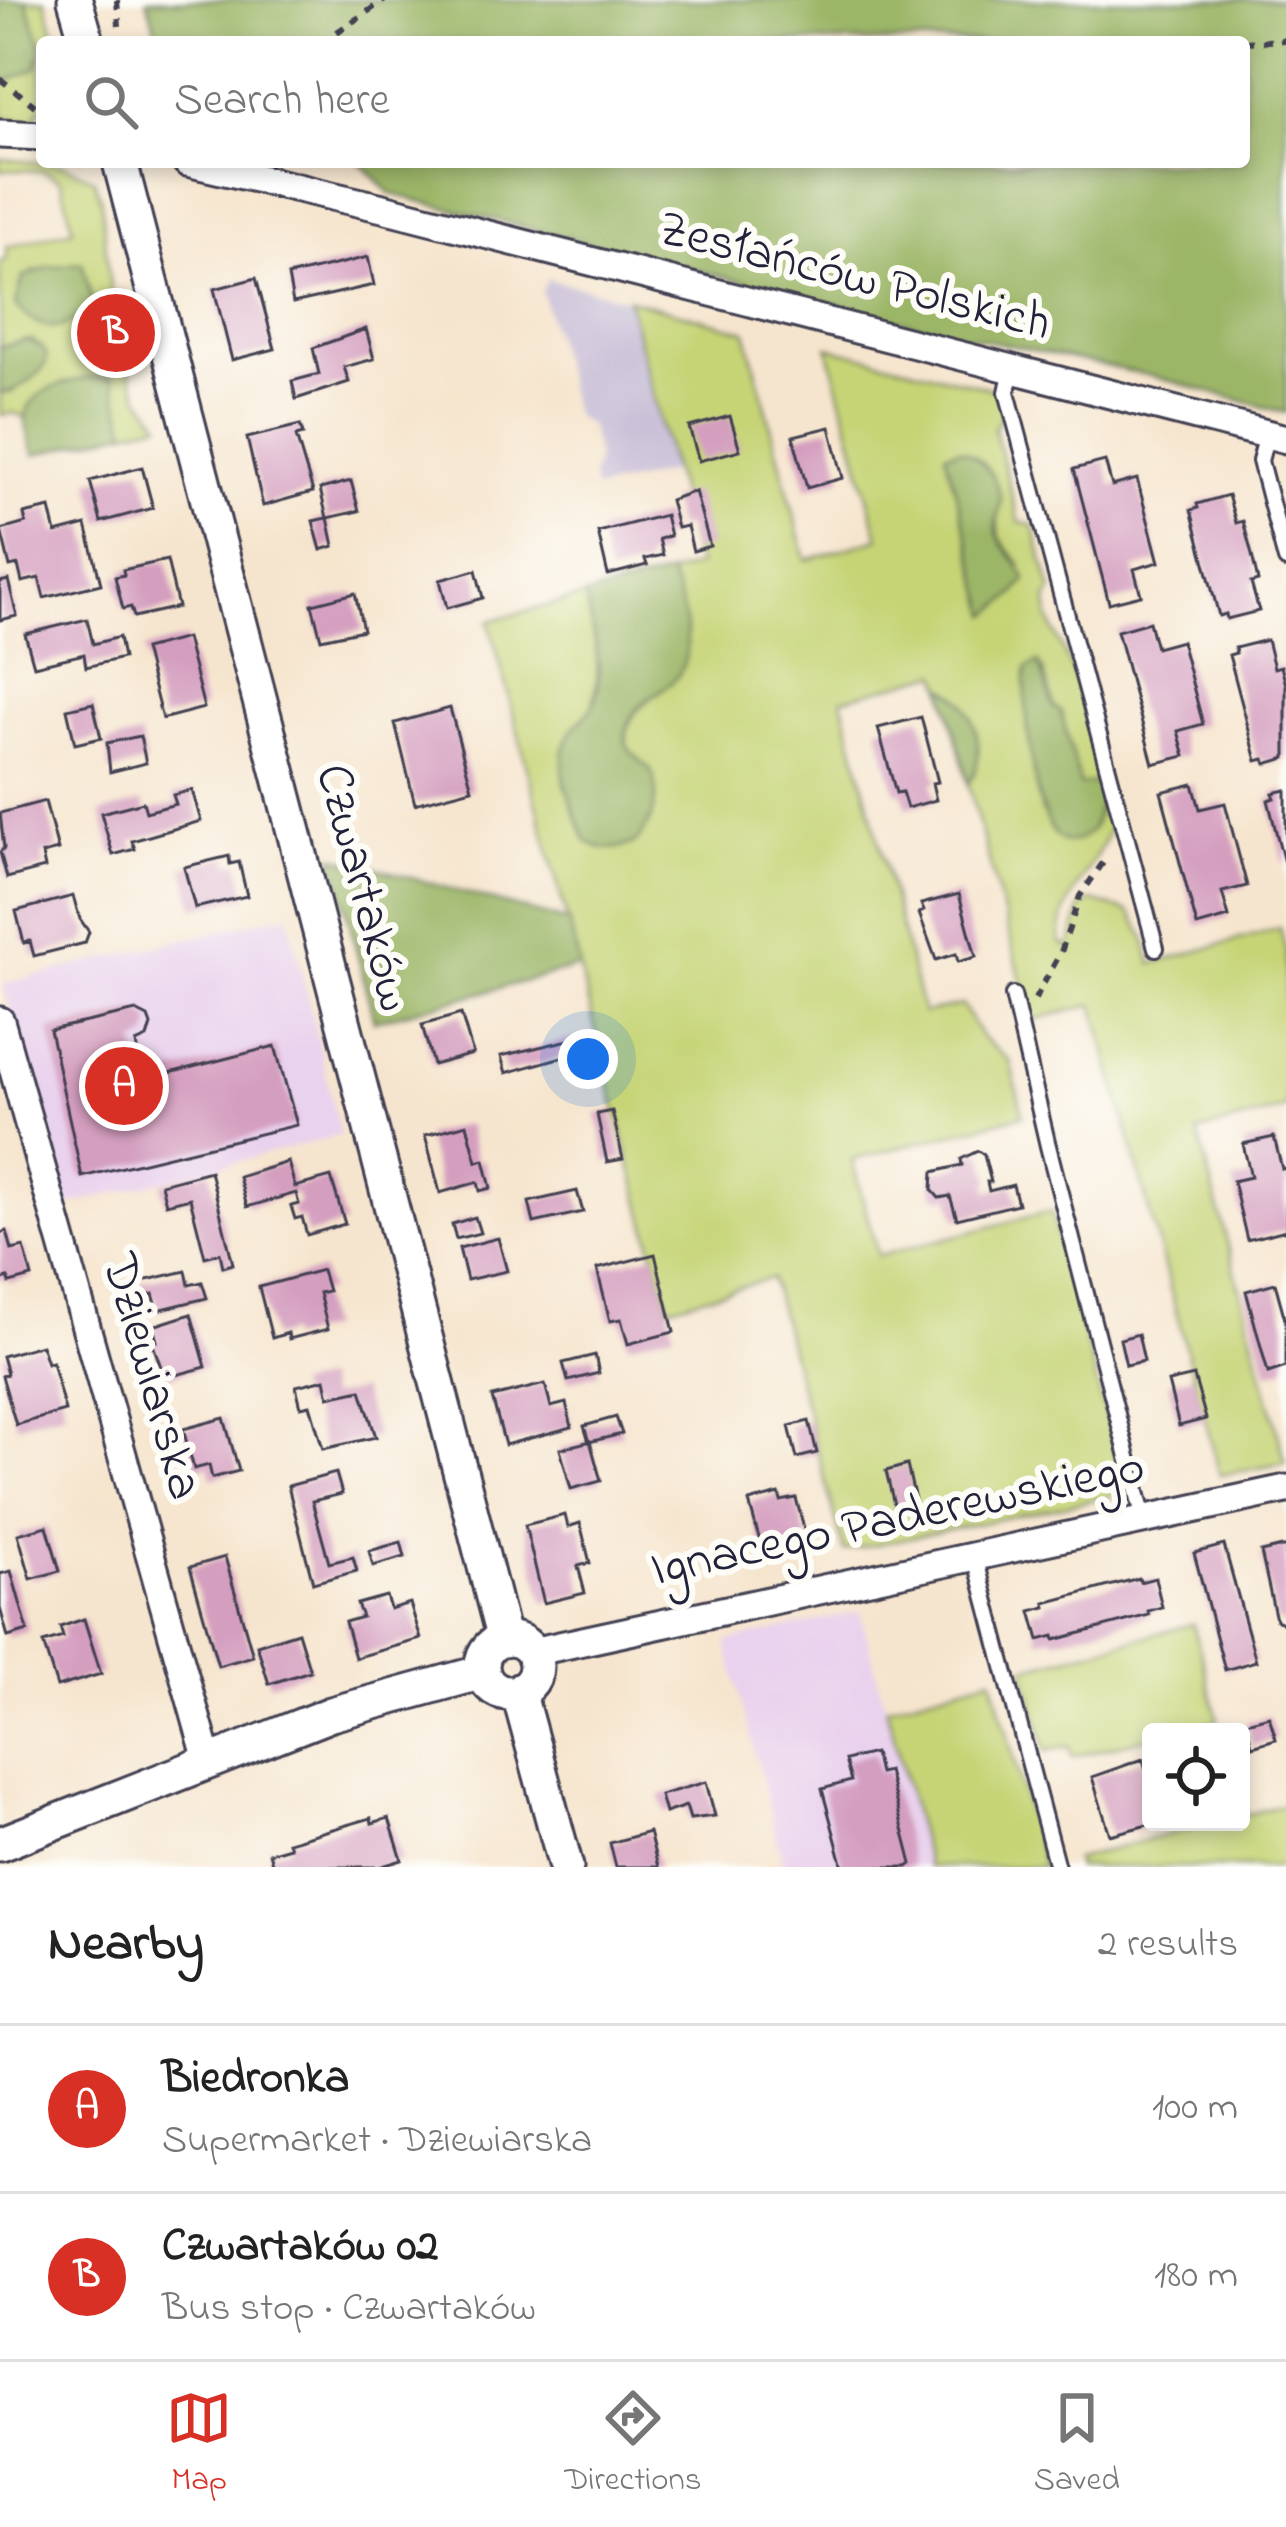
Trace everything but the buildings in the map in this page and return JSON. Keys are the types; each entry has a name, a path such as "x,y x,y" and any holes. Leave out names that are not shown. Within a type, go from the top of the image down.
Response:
{"street":[{"path":"75,0 85,36"},
{"path":"0,134 36,136"},
{"name":"Czwartaków","path":"122,168 518,1646"},
{"name":"Zesłańców Polskich","path":"213,168 1276,436"},
{"name":"Dziewiarska","path":"0,1021 208,1760"},
{"name":"Ignacego Paderewskiego","path":"518,1646 975,1557 1286,1489"},
{"path":"518,1646 534,1677 518,1691 495,1689 483,1672 487,1652 518,1646"},
{"path":"0,1844 332,1714 483,1672"},
{"path":"518,1691 566,1867"}],"lane":[{"path":"1012,369 1007,392 1156,949"},
{"path":"1276,436 1260,461 1286,560"},
{"path":"1013,994 1144,1520"},
{"path":"975,1557 1057,1867"}],"path":[{"path":"117,0 120,36"},
{"path":"331,36 385,0"},
{"path":"1250,42 1286,40"},
{"path":"0,79 36,108"},
{"path":"1019,1022 1054,967 1080,896 1125,833"}],"shaded area":[{"path":"547,279 628,299 673,471 595,490 592,478 597,458 590,425 575,417 542,291"},
{"path":"288,914 340,1135 66,1206 3,984"},
{"path":"860,1611 928,1867 784,1867 726,1642"}],"green space":[{"path":"0,0 26,0 38,36 36,68 0,84"},
{"path":"26,0 45,0 55,36 38,36"},
{"path":"147,0 1286,0 1286,413 1156,377 921,326 391,194 366,168 1250,168 1250,36 157,36"},
{"path":"36,68 36,120 3,118 0,84"},
{"path":"0,159 36,162 36,168 70,168 94,179 101,200 111,296 101,300 114,360 125,360 140,397 161,423 127,431 112,377 31,405 25,417 0,415 0,394 14,392 33,340 0,347 0,262 7,259 7,247 73,229 61,181 44,171 0,170","holes":["82,264 64,326 52,327 32,272"]},
{"path":"82,263 93,304 74,321 44,326 16,304 23,277 49,267"},
{"path":"628,299 746,331 806,560 879,538 828,347 997,390 1003,414 994,428 1019,522 1033,525 1052,591 1047,600 1049,619 1074,675 1103,781 1080,786 1061,713 1054,707 1043,668 1033,740 1042,812 1095,822 1105,788 1111,810 1102,845 1067,906 1060,942 1067,947 1071,943 1081,906 1092,901 1130,912 1145,937 1152,964 1280,928 1286,951 1286,1108 1198,1132 1286,1463 1220,1475 1094,1005 1032,1020 968,783 978,759 975,729 963,703 943,687 938,673 842,699 923,1013 962,1005 982,1038 1010,1061 1023,1115 852,1160 878,1256 1051,1211 1126,1493 844,1551 771,1278 668,1307 489,621 585,596 595,639 597,682 591,711 580,720 600,848 622,848 645,822 655,798 650,775 627,748 629,724 640,707 672,681 684,657 686,629 669,574 698,566","holes":["977,457 1001,499 999,534 1020,563 1015,594 989,614"]},
{"path":"26,340 40,346 46,361 33,378 0,394 0,347"},
{"path":"112,377 127,431 34,455 26,416 38,396 76,380"},
{"path":"959,449 981,461 996,484 1001,500 996,529 1026,580 989,615 945,453"},
{"path":"669,574 685,624 684,663 673,681 634,714 626,736 628,747 655,781 653,810 635,843 599,847 586,841 566,788 563,760 570,734 591,708 598,684 585,596"},
{"path":"1039,662 1053,707 1061,712 1080,785 1103,781 1105,788 1092,829 1072,842 1057,836 1045,817 1037,789 1025,681 1027,668"},
{"path":"943,687 963,703 975,729 978,759 968,783"},
{"path":"333,856 569,922 580,967 374,1021"},
{"path":"1193,1624 1218,1720 1142,1723 1142,1739 1072,1757 1069,1746 1046,1751 1024,1668"},
{"path":"992,1677 1043,1867 928,1867 886,1707"},
{"path":"1286,1804 1286,1867 1077,1867 1075,1859 1182,1831 1250,1831 1250,1814"}],"place":[{"name":"Czwartaków 02","path":"116,333"},
{"name":"Biedronka","path":"124,1086"}]}
